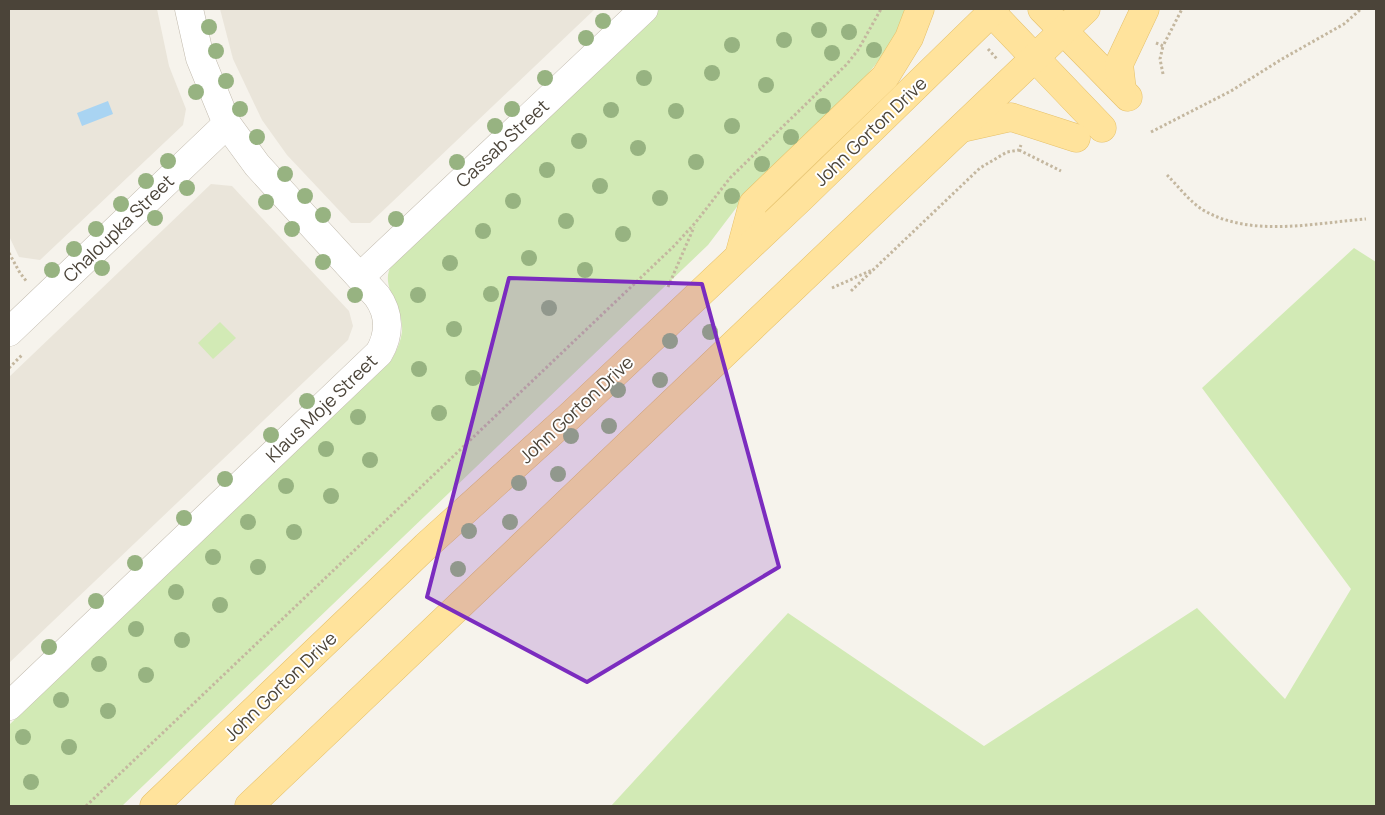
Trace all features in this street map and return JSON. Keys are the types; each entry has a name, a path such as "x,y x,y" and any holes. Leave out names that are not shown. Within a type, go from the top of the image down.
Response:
{"main road":[{"path":"739,256 753,204 885,77 909,38 920,9"},
{"path":"1042,9 1125,93 1119,64 1145,9"},
{"path":"249,806 1086,9"},
{"path":"992,10 1102,128"},
{"name":"John Gorton Drive","path":"154,806 426,546 572,414 739,256 992,10"},
{"path":"962,128 1011,117 1076,138"}],"street":[{"name":"Klaus Moje Street","path":"9,706 379,353 387,336 386,316 380,300 257,165 227,124 200,58 189,9"},
{"name":"Cassab Street","path":"360,277 644,9"},
{"name":"Chaloupka Street","path":"18,324 227,124"}],"path":[{"path":"86,806 696,222 730,178 847,64 881,9"},
{"path":"1151,132 1231,91 1282,59 1344,24 1361,9"},
{"path":"971,32 1015,78"},
{"path":"1163,46 1160,59 1163,74"},
{"path":"1019,150 1031,123"},
{"path":"851,291 980,168 1007,152 1019,150 1061,171"},
{"path":"1168,175 1202,209 1230,222 1267,226 1366,219"},
{"path":"666,293 696,222"},
{"path":"9,253 20,273 28,282 35,276"},
{"path":"9,368 18,324"}],"highlighted area":[{"path":"509,278 702,284 779,567 587,682 427,597"}],"shaded area":[{"path":"9,9 157,9 169,66 186,109 183,125 40,260 19,257 9,236"},
{"path":"220,9 595,9 370,223 351,223 287,155 262,120 233,59"},
{"path":"211,184 232,186 349,311 353,326 348,340 9,663 9,377"}],"green space":[{"path":"660,9 908,9 891,42 855,89 749,191 708,245 122,806 9,806 9,725 391,361 402,331 402,322 388,281 388,272 392,264"},
{"path":"1354,248 1376,262 1376,806 611,806 788,613 984,746 1197,608 1285,699 1351,589 1202,388"},
{"path":"220,322 236,338 213,359 198,343"}],"water":[{"path":"108,101 113,114 82,126 77,113"}]}
